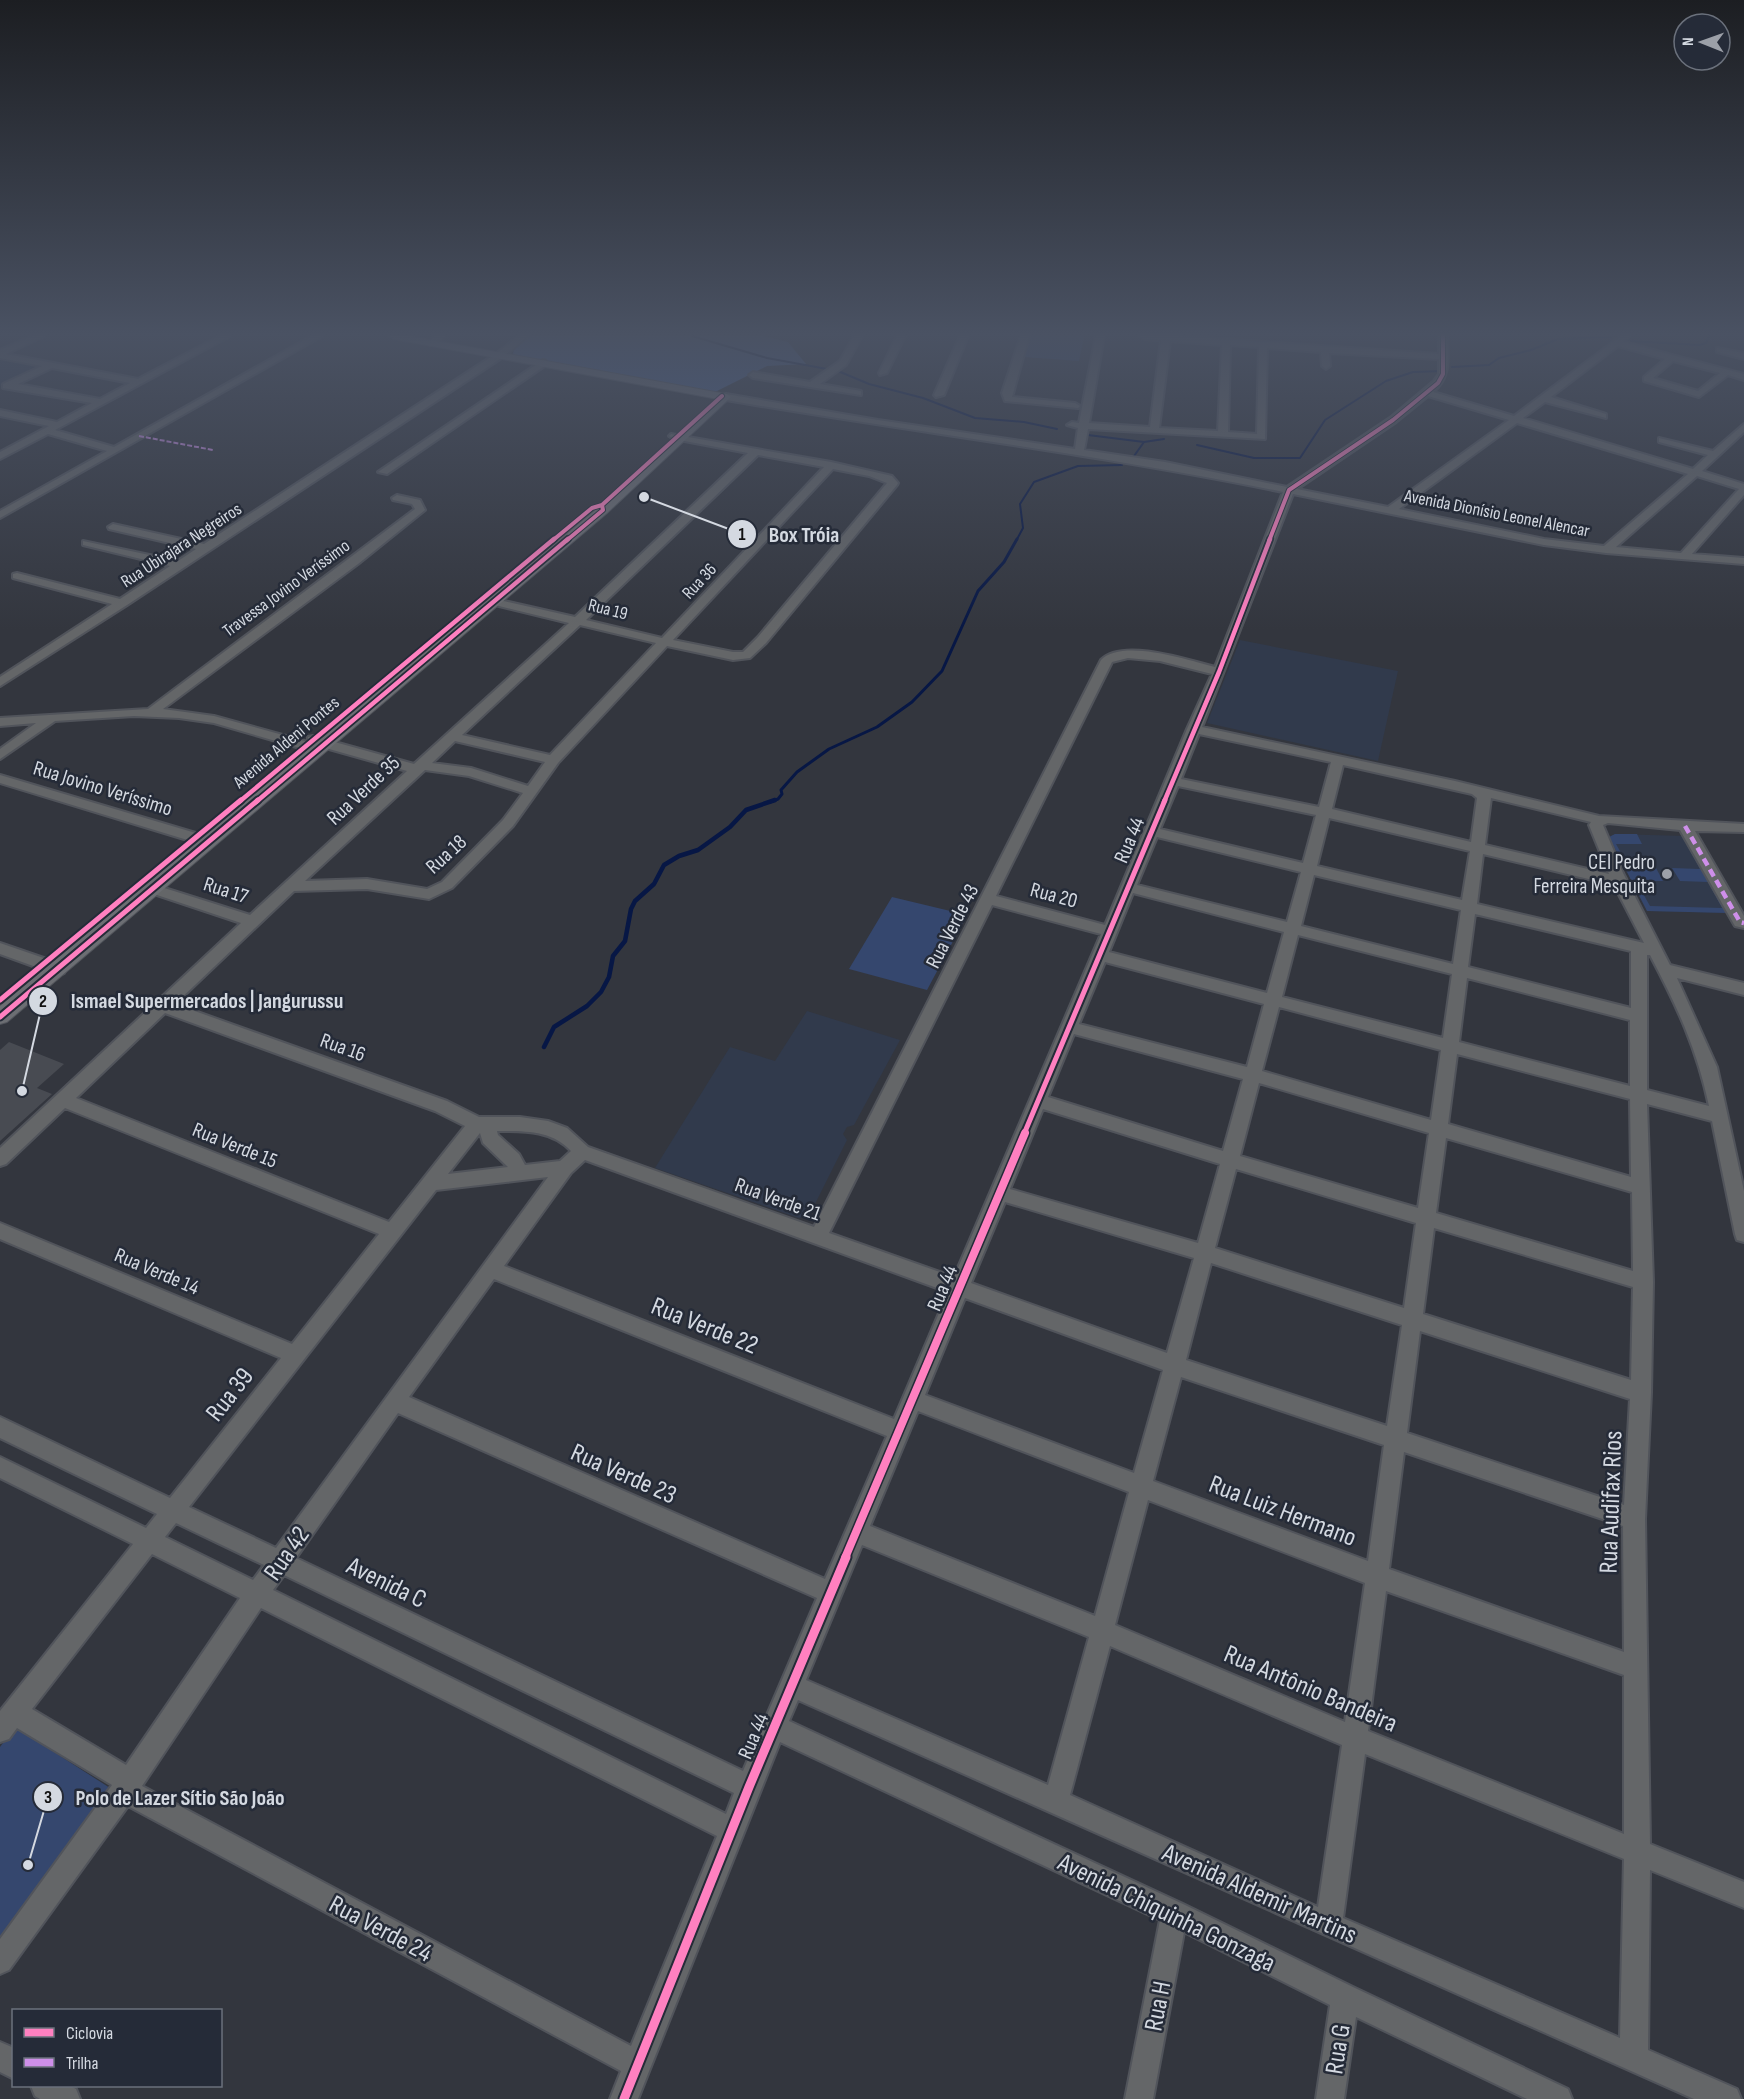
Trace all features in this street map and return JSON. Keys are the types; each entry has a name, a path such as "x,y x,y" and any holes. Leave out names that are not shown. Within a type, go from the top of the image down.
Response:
{"main road":[{"name":"Avenida Aldeni Pontes","path":"0,1017 51,966 194,837 495,602 603,510 681,434"},
{"name":"Avenida Aldeni Pontes","path":"0,1000 51,966 153,889 315,744 678,437"}],"street":[{"path":"0,456 41,434"},
{"path":"57,434 116,450"},
{"path":"0,515 144,434"},
{"name":"Rua Ubirajara Negreiros","path":"0,682 380,434"},
{"path":"383,472 439,434"},
{"name":"Avenida Dionísio Leonel Alencar","path":"1027,434 1069,437 1079,452 1212,473 1544,542 1606,550 1744,561"},
{"path":"1069,437 1073,434"},
{"path":"1079,452 1082,434"},
{"path":"1209,434 1263,437 1263,434"},
{"path":"1289,490 1369,434"},
{"path":"1391,510 1495,434"},
{"path":"1565,434 1744,488 1683,557"},
{"path":"1606,550 1736,434"},
{"path":"678,437 831,465"},
{"path":"1662,440 1714,454"},
{"name":"Rua Verde 35","path":"0,1159 252,921 579,620 755,452"},
{"name":"Rua 19","path":"495,602 665,642 732,656 746,655 751,652 893,483 888,478 872,473 831,465"},
{"name":"Rua 36","path":"665,642 831,465"},
{"name":"Rua 44","path":"624,2099 749,1787 1193,729 1219,672 1289,490"},
{"name":"Travessa Jovino Veríssimo","path":"151,712 420,510 416,502 397,498"},
{"path":"113,527 206,548"},
{"path":"87,543 180,565"},
{"path":"17,576 123,603"},
{"name":"Rua 18","path":"290,886 367,884 421,894 436,892 447,885 508,823 553,760 665,642"},
{"name":"Rua Verde 43","path":"818,1237 1107,660 1119,653 1136,653 1219,672"},
{"path":"0,723 99,713 151,712 201,717 418,767 456,768 531,791"},
{"path":"0,755 52,718"},
{"path":"1193,729 1599,820 1744,828"},
{"path":"451,736 553,760"},
{"path":"1056,1801 1338,760"},
{"name":"Rua Jovino Veríssimo","path":"0,779 194,837"},
{"path":"1172,781 1324,812 1619,881"},
{"path":"1329,1925 1478,848 1484,797 1477,791"},
{"path":"1599,820 1597,829 1647,950 1664,969 1701,1042 1709,1067 1744,1234"},
{"path":"1685,826 1740,922 1744,923"},
{"path":"1151,831 1309,867 1647,950"},
{"path":"1127,887 1639,1016"},
{"name":"Rua 17","path":"153,889 252,921"},
{"name":"Rua 20","path":"989,899 1109,932"},
{"path":"0,948 51,966"},
{"name":"Rua Audifax Rios","path":"1634,2058 1637,1852 1634,1519 1641,1392 1643,1282 1638,1096 1639,1016 1647,950"},
{"path":"1099,955 1719,1116"},
{"path":"1664,969 1744,989"},
{"name":"Rua 16","path":"163,1006 441,1106 482,1124"},
{"path":"1069,1027 1252,1075 1640,1187"},
{"name":"Rua Verde 15","path":"63,1100 391,1231"},
{"path":"1038,1101 1643,1282"},
{"path":"520,1172 513,1159 489,1138 482,1124 532,1125 550,1128 573,1138 582,1152"},
{"name":"Rua 39","path":"4,1723 176,1510 391,1231 482,1124"},
{"name":"Rua Verde 21","path":"582,1152 960,1286 1174,1365 1634,1519"},
{"name":"Rua 42","path":"0,1961 128,1786 256,1595 394,1401 565,1168 582,1152"},
{"path":"431,1183 565,1168"},
{"path":"999,1193 1204,1253 1641,1392"},
{"name":"Rua Verde 14","path":"0,1231 296,1355"},
{"name":"Rua Verde 22","path":"490,1269 900,1431"},
{"name":"Rua Luiz Hermano","path":"913,1400 1377,1576 1636,1668"},
{"name":"Rua Verde 23","path":"394,1401 832,1593"},
{"name":"Avenida C","path":"0,1427 749,1787"},
{"path":"0,1467 732,1830"},
{"name":"Rua Antônio Bandeira","path":"857,1532 1102,1631 1355,1738 1744,1895"},
{"name":"Avenida Aldemir Martins","path":"793,1686 1056,1801 1329,1925 1727,2099"},
{"name":"Rua Verde 24","path":"4,1723 128,1786 638,2065"},
{"name":"Avenida Chiquinha Gonzaga","path":"776,1727 1174,1913 1345,1998 1558,2099"},
{"name":"Rua H","path":"1139,2099 1174,1913"},
{"name":"Rua G","path":"1330,2099 1345,1998"},
{"path":"48,2087 66,2099"}],"shaded area":[{"path":"1240,640 1398,671 1378,761 1207,723"},
{"name":"CEI Pedro Ferreira Mesquita","path":"1615,834 1684,836 1728,913 1647,911 1609,837"},
{"path":"1615,834 1637,834 1642,844 1616,844 1629,867 1656,868 1663,881 1636,881 1650,906 1722,908 1708,882 1680,881 1672,868 1700,869 1687,845 1689,845 1728,913 1647,911 1609,837"},
{"path":"892,897 967,915 927,990 849,969"},
{"path":"807,1011 900,1040 854,1125 847,1127 843,1134 847,1140 810,1214 799,1218 655,1168 730,1047 775,1061"},
{"path":"15,1727 110,1788 0,1942 0,1747"}],"building":[{"path":"9,1042 64,1064 37,1088 52,1094 0,1141 0,1050"}],"waterway":[{"path":"1197,445 1254,458 1300,458 1316,434"},
{"path":"1088,435 1144,442"},
{"path":"1144,442 1164,439"},
{"path":"1134,456 1144,442"},
{"path":"1016,541 1023,528 1020,504 1034,482 1078,466 1122,465"},
{"path":"770,802 778,799 782,794 781,790 797,772 829,749 877,727 912,702 942,671 978,591 1004,562 1017,539"},
{"path":"544,1047 554,1027 587,1006 601,992 609,977 613,956 625,941 631,909 635,901 654,884 664,865 679,856 698,850 730,827 746,810 775,800"}],"marked path":[{"path":"139,436 213,450"},
{"path":"1685,826 1740,922 1744,923"}],"cycle path":[{"path":"602,505 680,434"},
{"path":"624,2099 749,1787 1219,672 1289,490 1372,434"},
{"path":"0,1000 592,508 602,505 603,510 0,1017"}],"place":[{"name":"Box Tróia","path":"644,497"},
{"name":"CEI Pedro Ferreira Mesquita","path":"1667,874"},
{"name":"Ismael Supermercados | Jangurussu","path":"22,1091"},
{"name":"Polo de Lazer Sítio São João","path":"28,1865"}]}
